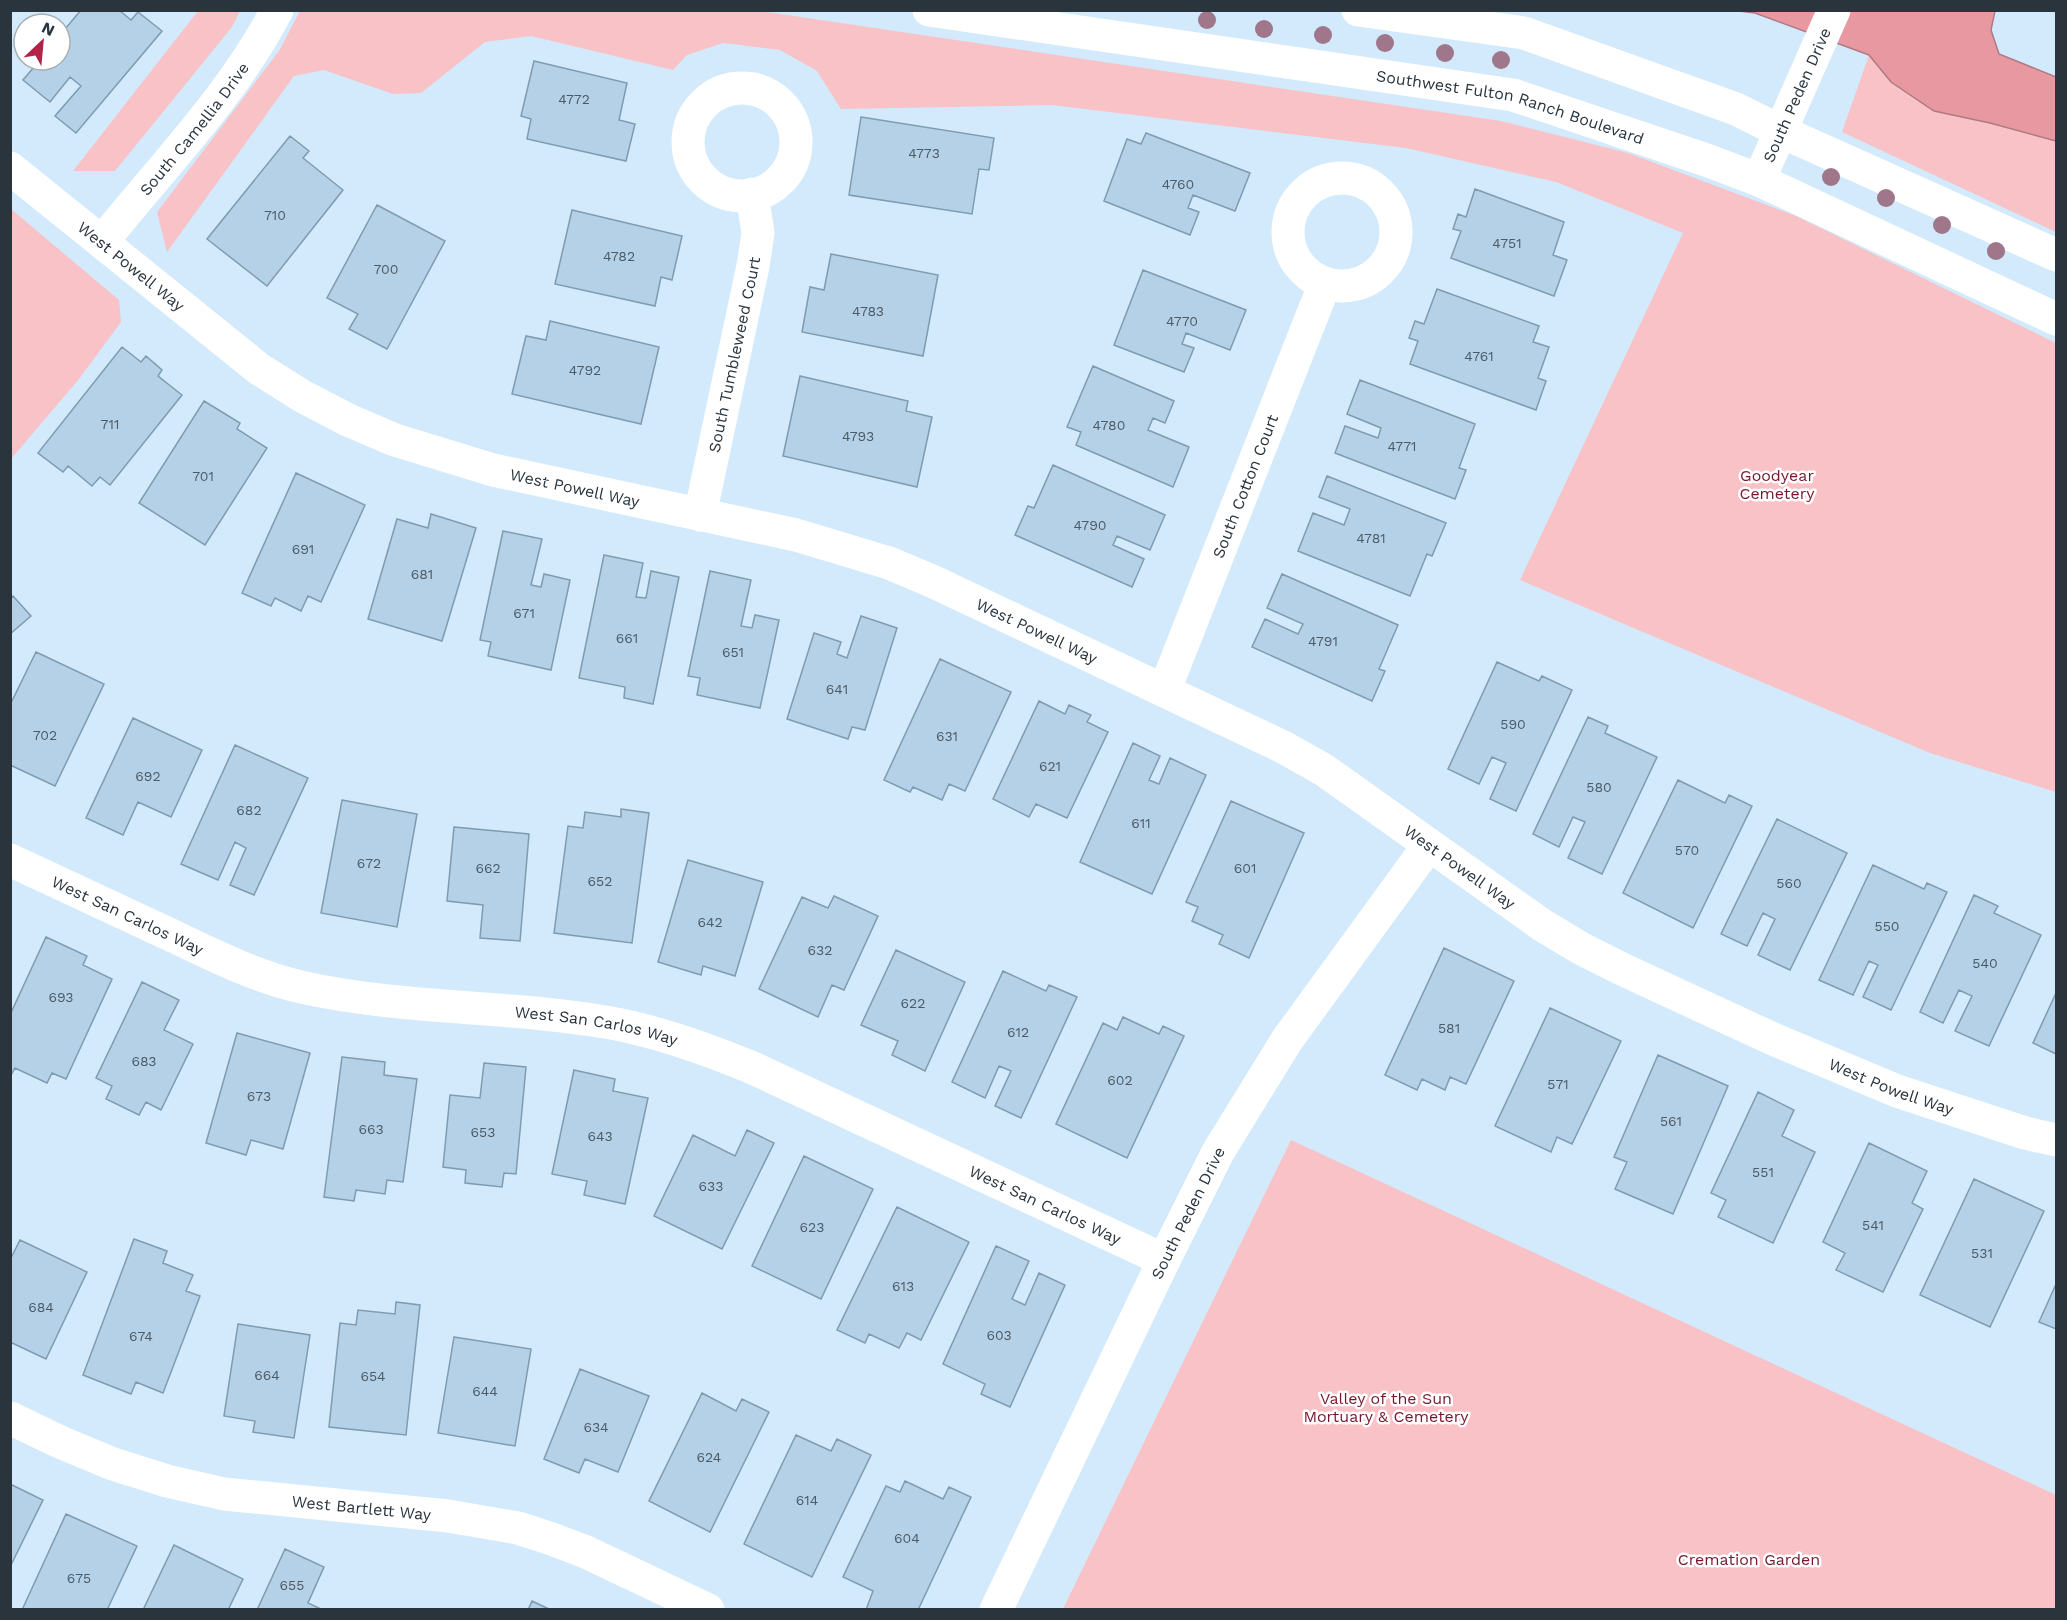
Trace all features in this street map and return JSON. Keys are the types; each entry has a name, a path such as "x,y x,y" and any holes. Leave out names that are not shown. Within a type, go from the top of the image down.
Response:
{"street":[{"name":"South Camellia Drive","path":"102,242 210,110 244,63 277,10"},
{"name":"Southwest Fulton Ranch Boulevard","path":"929,10 1513,95 1759,180 2056,319"},
{"path":"1358,10 1524,33 1736,109 1782,132 2056,255"},
{"name":"South Peden Drive","path":"1759,180 1834,10"},
{"name":"West Powell Way","path":"10,168 259,369 302,396 348,420 395,440 493,470 796,535 889,563 1165,689 1283,747 1324,770 1542,925 1624,970 1773,1039 1897,1091 2025,1133 2056,1140"},
{"name":"South Tumbleweed Court","path":"700,515 753,266 758,233 752,194"},
{"name":"South Cotton Court","path":"1165,689 1325,283"},
{"name":"South Peden Drive","path":"996,1610 1218,1152 1287,1040 1429,845"},
{"name":"West San Carlos Way","path":"10,860 219,957 259,974 300,987 384,1002 610,1023 659,1034 707,1049 764,1073 1164,1260"},
{"name":"West Bartlett Way","path":"10,1418 113,1464 168,1481 224,1494 448,1516 518,1528 586,1552 708,1610"}],"green space":[{"path":"198,11 240,11 232,27 115,171 73,171"},
{"name":"Goodyear Cemetery","path":"300,11 760,11 1501,121 1628,153 1796,216 2056,343 2056,792 1930,753 1520,580 1683,233 1556,182 1406,148 1052,105 841,109 817,71 780,50 723,43 687,55 673,70 531,36 485,42 421,93 393,94 324,70 294,76 167,252 157,212 279,51"},
{"path":"1869,55 1891,82 1934,111 2056,141 2056,232 1842,132"},
{"path":"11,209 119,300 121,322 79,379 11,459"},
{"name":"Valley of the Sun Mortuary & Cemetery","path":"1291,1140 2056,1495 2056,1609 1063,1609"}],"shaded area":[{"path":"1739,11 1995,11 1991,30 1999,54 2056,77 2056,141 1934,111 1891,82 1869,55 1755,13"}],"building":[{"path":"81,10 119,10 131,20 138,12 162,31 76,133 55,116 81,86 70,77 50,102 23,80 30,72 72,72 72,21"},
{"path":"534,61 627,83 619,120 635,124 626,161 527,139 531,119 521,116"},
{"path":"861,117 994,138 989,170 979,169 972,214 849,195"},
{"path":"1146,133 1250,173 1235,211 1193,195 1188,208 1199,212 1190,235 1104,201 1127,139 1141,144"},
{"path":"290,136 309,151 303,158 343,190 267,286 207,239"},
{"path":"1475,189 1564,222 1553,255 1567,260 1554,296 1451,258 1461,231 1453,229 1458,214 1466,217"},
{"path":"377,205 445,241 387,349 349,329 358,314 327,298"},
{"path":"572,210 682,236 672,280 661,277 655,306 555,284"},
{"path":"831,254 938,275 923,356 802,332 810,287 824,290"},
{"path":"1143,270 1246,310 1230,350 1186,333 1182,344 1194,348 1184,372 1114,345"},
{"path":"1437,289 1539,326 1533,342 1549,347 1538,378 1546,381 1536,410 1410,364 1418,341 1409,338 1415,321 1424,324"},
{"path":"550,321 659,347 641,424 512,394 526,336 546,340"},
{"path":"122,347 141,362 146,356 162,370 158,376 182,395 110,485 100,477 92,486 68,466 63,472 38,453"},
{"path":"1093,366 1174,401 1165,423 1153,418 1148,430 1189,447 1173,487 1076,445 1081,432 1067,427"},
{"path":"800,376 908,401 906,411 932,417 917,487 783,456"},
{"path":"1360,380 1475,424 1459,468 1466,470 1455,499 1335,453 1345,426 1378,438 1381,428 1347,414"},
{"path":"204,401 240,423 237,429 267,448 205,545 139,503"},
{"path":"1053,465 1165,515 1150,550 1117,536 1113,545 1144,559 1132,587 1015,535 1028,506 1034,508"},
{"path":"296,473 365,505 321,602 308,596 301,611 275,598 271,606 242,593"},
{"path":"1327,476 1446,523 1432,556 1427,554 1410,596 1298,551 1313,513 1344,525 1350,509 1319,497"},
{"path":"431,514 476,528 442,641 368,619 397,519 428,528"},
{"path":"503,531 542,539 531,585 541,587 544,574 570,580 551,670 488,656 491,642 480,640"},
{"path":"604,555 643,563 636,597 646,598 651,571 679,577 653,704 624,698 625,687 579,678"},
{"path":"710,571 751,580 741,626 752,628 755,615 779,620 760,708 697,695 700,678 688,676"},
{"path":"1282,574 1398,625 1379,669 1385,671 1372,701 1252,647 1265,619 1298,634 1303,624 1267,608"},
{"path":"13,596 31,616 10,634 10,599"},
{"path":"861,616 897,628 865,730 852,727 848,739 787,719 814,633 841,642 837,654 847,658"},
{"path":"36,652 104,684 55,786 10,765 10,705"},
{"path":"940,659 1011,692 965,791 949,784 942,800 913,787 910,792 884,780"},
{"path":"1497,662 1539,681 1542,676 1572,690 1516,811 1490,799 1506,763 1492,757 1479,784 1448,769"},
{"path":"1039,701 1065,714 1069,705 1091,715 1087,722 1108,732 1067,818 1036,804 1029,817 993,799"},
{"path":"1588,717 1608,726 1605,733 1657,757 1602,874 1568,858 1585,822 1573,817 1559,847 1533,834"},
{"path":"133,718 202,750 171,817 138,802 123,835 86,818"},
{"path":"1133,743 1160,756 1149,780 1159,784 1170,758 1206,775 1152,894 1080,862"},
{"path":"235,745 308,778 254,895 230,885 246,848 235,842 218,880 181,864"},
{"path":"1678,780 1725,803 1729,795 1752,806 1693,928 1623,893"},
{"path":"342,800 417,814 397,927 321,913"},
{"path":"1231,801 1304,833 1249,958 1219,944 1223,935 1192,921 1198,907 1186,902"},
{"path":"621,809 649,813 632,943 554,933 568,826 583,828 585,812 621,817"},
{"path":"1777,819 1847,853 1790,970 1758,955 1775,919 1763,913 1747,946 1721,934"},
{"path":"454,827 529,834 520,941 480,938 483,905 447,901"},
{"path":"688,860 763,882 735,976 703,966 701,975 658,962"},
{"path":"1873,865 1924,889 1927,883 1947,892 1891,1010 1863,997 1878,965 1869,961 1853,995 1819,980"},
{"path":"1974,895 1998,906 1994,913 2041,935 1989,1046 1955,1031 1972,996 1959,990 1943,1023 1920,1012"},
{"path":"834,896 878,916 844,990 832,985 818,1017 759,989 802,897 828,908"},
{"path":"46,937 87,956 83,965 112,979 66,1079 52,1073 47,1083 15,1068 10,1077 10,1015"},
{"path":"1444,948 1514,981 1466,1084 1450,1077 1445,1090 1422,1079 1417,1090 1385,1075"},
{"path":"896,950 965,982 925,1071 892,1055 898,1041 861,1025"},
{"path":"1003,971 1046,991 1049,985 1077,997 1021,1118 995,1106 1011,1071 999,1066 985,1098 952,1082"},
{"path":"142,982 179,1000 164,1030 193,1044 161,1110 146,1102 139,1115 106,1099 112,1086 96,1078"},
{"path":"2056,993 2056,1054 2033,1043"},
{"path":"1550,1008 1621,1041 1572,1144 1557,1137 1551,1152 1495,1126"},
{"path":"1123,1017 1159,1034 1163,1026 1184,1036 1127,1158 1056,1124 1103,1023 1117,1030"},
{"path":"237,1033 310,1053 283,1149 251,1140 246,1155 206,1143"},
{"path":"1658,1055 1728,1086 1673,1214 1615,1189 1627,1162 1614,1157"},
{"path":"342,1057 385,1062 384,1075 417,1079 403,1182 387,1180 385,1194 356,1190 354,1201 324,1197"},
{"path":"484,1063 526,1067 516,1174 504,1173 502,1187 465,1183 466,1170 443,1167 450,1095 480,1098"},
{"path":"574,1070 615,1079 613,1091 648,1098 625,1204 584,1195 587,1181 552,1174"},
{"path":"1758,1092 1794,1110 1782,1136 1815,1152 1773,1243 1718,1217 1726,1200 1711,1193"},
{"path":"747,1130 774,1143 722,1249 654,1216 693,1135 735,1156"},
{"path":"1869,1143 1927,1171 1912,1203 1923,1209 1883,1292 1836,1270 1845,1253 1823,1242"},
{"path":"804,1156 873,1189 821,1299 752,1266"},
{"path":"1974,1179 2044,1211 1990,1327 1920,1295"},
{"path":"897,1207 969,1242 921,1340 907,1333 899,1348 869,1334 865,1343 837,1330"},
{"path":"134,1239 167,1251 163,1263 193,1275 186,1291 200,1296 163,1393 136,1382 131,1394 83,1375"},
{"path":"20,1240 87,1272 46,1359 10,1342 10,1260"},
{"path":"996,1246 1029,1261 1012,1299 1025,1305 1039,1273 1065,1285 1010,1407 981,1394 985,1384 943,1364"},
{"path":"2056,1284 2056,1329 2039,1322"},
{"path":"396,1302 420,1305 406,1435 329,1427 340,1323 356,1325 358,1310 395,1314"},
{"path":"238,1324 310,1335 294,1438 253,1432 255,1421 224,1416"},
{"path":"454,1337 531,1349 515,1446 438,1433"},
{"path":"580,1369 649,1396 618,1472 585,1459 579,1473 544,1459"},
{"path":"702,1393 736,1411 742,1399 769,1412 710,1532 649,1501"},
{"path":"796,1435 831,1451 837,1439 871,1455 812,1577 744,1544"},
{"path":"905,1481 943,1499 949,1487 971,1497 918,1610 866,1610 873,1591 843,1577 886,1486 900,1492"},
{"path":"10,1484 43,1500 10,1567"},
{"path":"66,1514 137,1546 107,1610 22,1610"},
{"path":"174,1545 243,1579 228,1610 143,1610"},
{"path":"285,1549 324,1567 308,1603 323,1610 257,1610"},
{"path":"532,1601 551,1610 528,1610"}],"park label":[{"name":"Cremation Garden","path":"1749,1559"}]}
